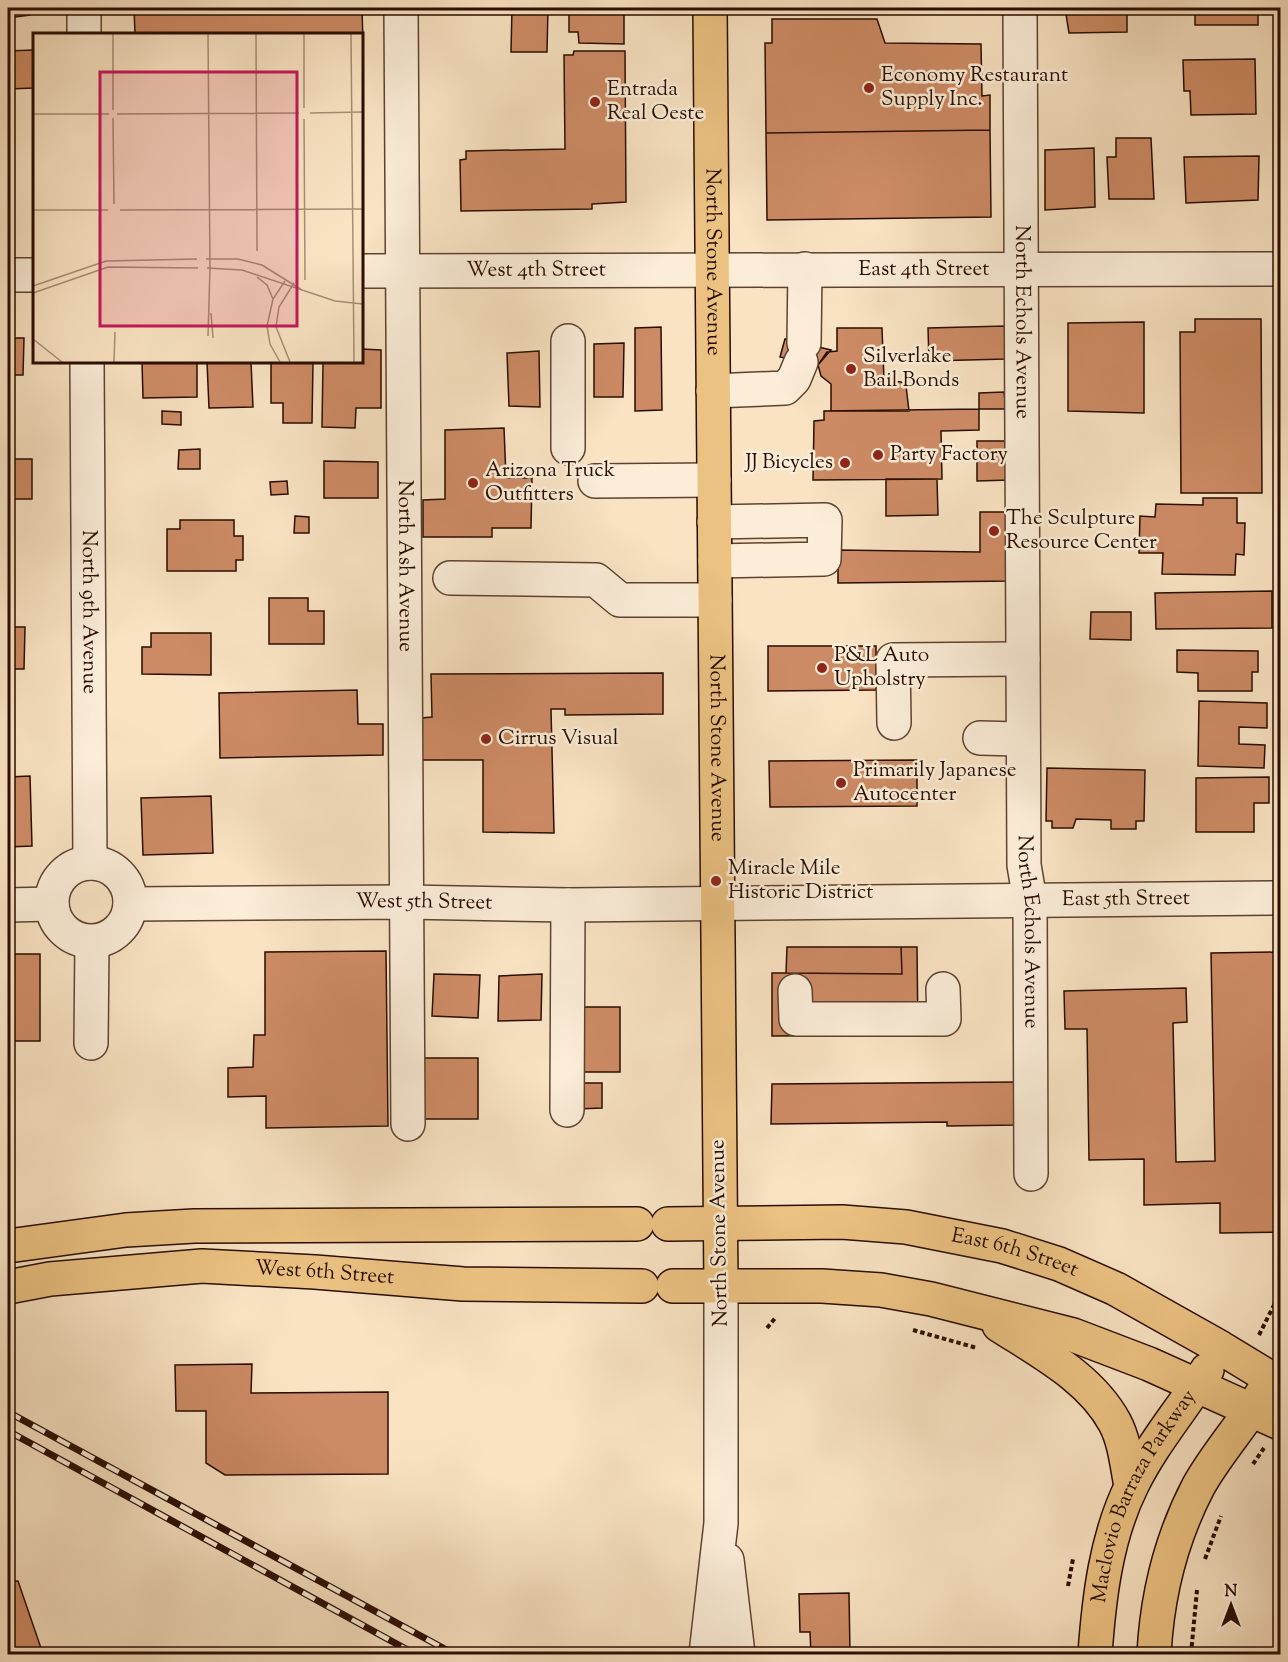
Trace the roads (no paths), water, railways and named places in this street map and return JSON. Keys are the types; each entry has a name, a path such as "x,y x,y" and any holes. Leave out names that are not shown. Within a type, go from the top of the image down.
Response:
{"main road":[{"name":"North Stone Avenue","path":"710,8 721,1287"},
{"name":"East 6th Street","path":"720,1223 842,1222 906,1227 1002,1246 1059,1264 1116,1289 1276,1381"},
{"name":"West 6th Street","path":"8,1246 126,1230 194,1226 720,1223"},
{"name":"West 6th Street","path":"8,1287 50,1279 202,1266 463,1284 721,1287"},
{"path":"721,1287 822,1286 881,1290 975,1309 1073,1335 1149,1364 1266,1417"},
{"path":"975,1309 1068,1370 1095,1395 1115,1424 1131,1486"},
{"name":"Maclovio Barraza Parkway","path":"1095,1654 1098,1614 1109,1551 1131,1486 1221,1348"},
{"name":"Maclovio Barraza Parkway","path":"1154,1654 1156,1617 1174,1541 1199,1486 1266,1417 1276,1381"}],"street":[{"path":"84,8 84,33"},
{"name":"North Ash Avenue","path":"401,8 408,1124"},
{"name":"North Echols Avenue","path":"1020,8 1024,865 1030,901 1031,1173"},
{"name":"East 4th Street","path":"712,269 1281,268"},
{"name":"West 4th Street","path":"363,271 712,269"},
{"path":"713,391 785,388 794,379 803,352 805,269"},
{"path":"8,275 33,274"},
{"path":"568,341 568,448"},
{"name":"North 9th Avenue","path":"87,363 90,863"},
{"path":"595,481 714,480"},
{"path":"714,522 825,520 824,559 715,561"},
{"path":"450,578 596,580 620,600 715,600"},
{"path":"894,723 893,660 1023,659"},
{"path":"980,738 1023,739"},
{"path":"90,863 105,865 117,872 125,882 130,904 126,921 118,932 106,939 92,942 67,934 58,923 52,904 56,883 65,873 76,866 90,863"},
{"name":"East 5th Street","path":"718,903 1281,898"},
{"name":"West 5th Street","path":"130,904 718,903"},
{"path":"8,905 52,904"},
{"path":"567,1110 568,905"},
{"path":"91,1043 92,942"},
{"path":"795,991 796,1019 944,1019 943,989"},
{"name":"North Stone Avenue","path":"706,1654 705,1637 721,1523 721,1287"},
{"name":"North Stone Avenue","path":"721,1523 738,1638 738,1654"}],"railway":[{"path":"8,1412 454,1654"},
{"path":"8,1431 415,1654"}],"place":[{"name":"Economy Restaurant Supply Inc.","path":"869,88"},
{"name":"Entrada Real Oeste","path":"595,102"},
{"name":"Silverlake Bail Bonds","path":"851,369"},
{"name":"Party Factory","path":"878,455"},
{"name":"JJ Bicycles","path":"845,463"},
{"name":"Arizona Truck Outfitters","path":"473,483"},
{"name":"The Sculpture Resource Center","path":"994,531"},
{"name":"P&L Auto Upholstry","path":"822,668"},
{"name":"Cirrus Visual","path":"486,739"},
{"name":"Primarily Japanese Autocenter","path":"841,783"},
{"name":"Miracle Mile Historic District","path":"716,881"}]}
